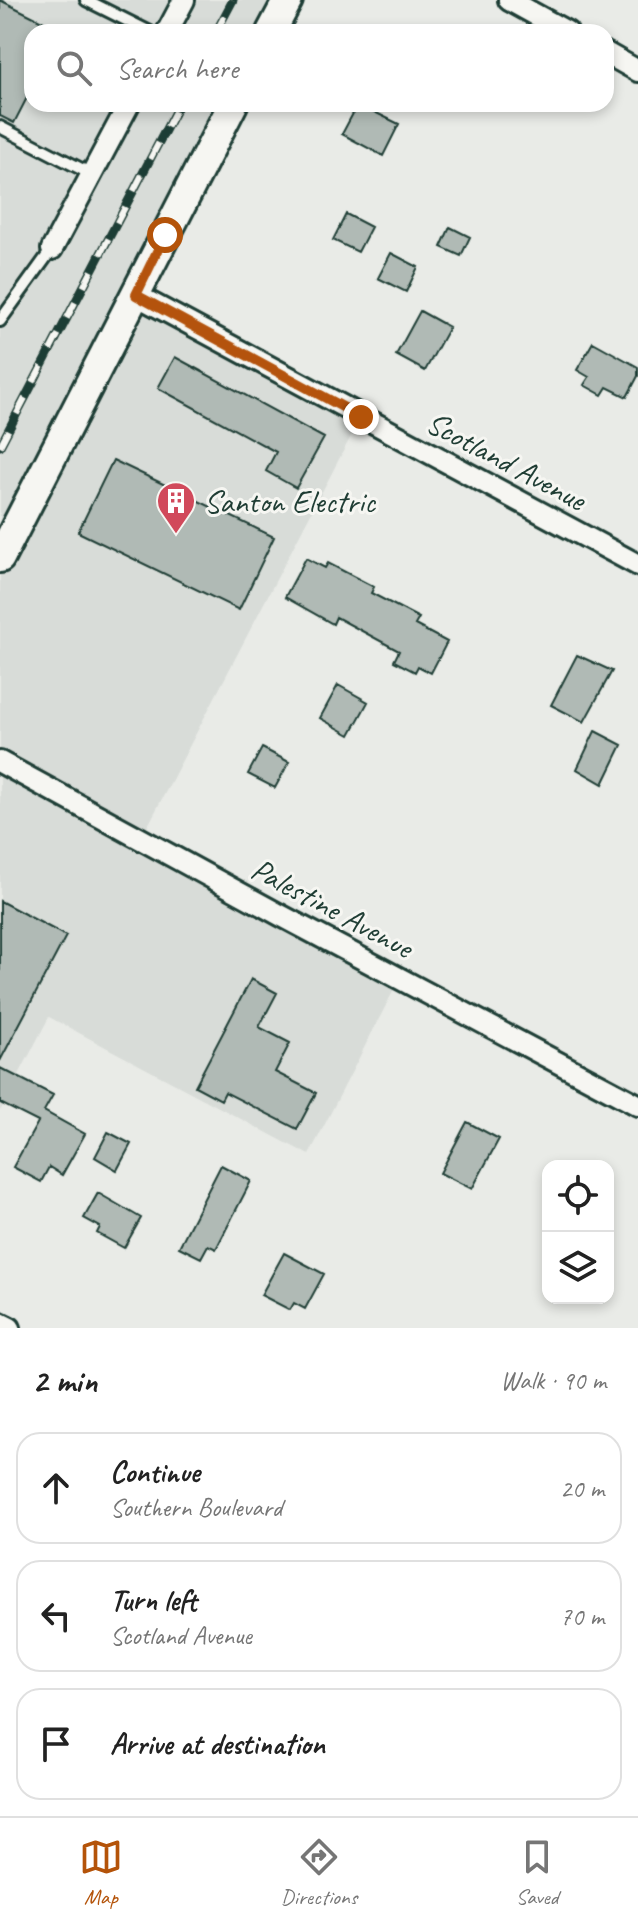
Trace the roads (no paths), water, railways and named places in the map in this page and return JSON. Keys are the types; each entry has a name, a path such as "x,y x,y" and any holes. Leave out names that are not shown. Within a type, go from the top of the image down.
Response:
{"street":[{"path":"171,24 184,0"},
{"path":"275,24 288,0"},
{"path":"509,0 552,24"},
{"path":"614,58 638,71"},
{"path":"52,249 125,112"},
{"path":"0,558 229,112"},
{"name":"Scotland Avenue","path":"136,295 638,565"},
{"name":"Palestine Avenue","path":"0,762 638,1105"},
{"path":"0,1323 10,1328"}],"lane":[{"path":"86,0 134,24"},
{"path":"0,127 91,174"},
{"path":"0,321 52,249"}],"railway":[{"path":"220,24 233,0"},
{"path":"0,446 175,112"}],"place":[{"name":"Santon Electric","path":"176,535"}]}
